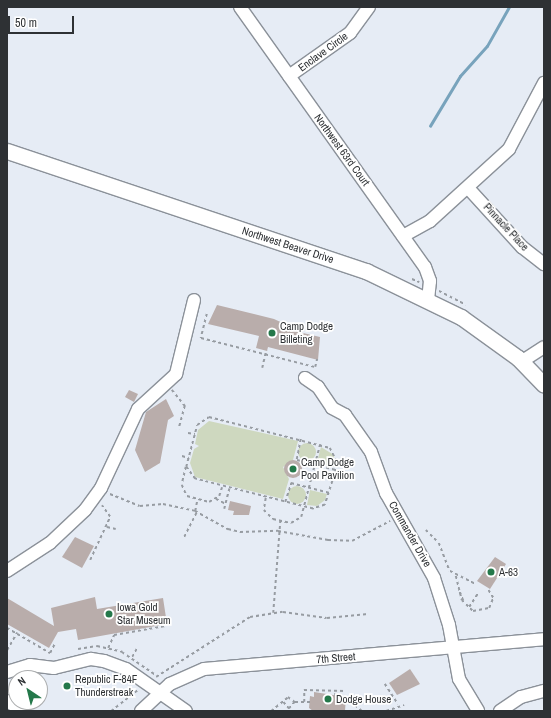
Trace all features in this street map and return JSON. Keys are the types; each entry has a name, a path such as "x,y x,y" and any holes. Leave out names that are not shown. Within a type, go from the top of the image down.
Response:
{"main road":[{"name":"Northwest Beaver Drive","path":"7,151 366,271 428,299 461,317 521,362 544,385"}],"street":[{"name":"Northwest 63rd Court","path":"240,7 425,267 430,281 428,299"},
{"name":"Enclave Circle","path":"289,76 350,33 369,7"},
{"path":"403,236 430,221 469,189 509,149 544,83"},
{"name":"Pinnacle Place","path":"469,189 522,247 544,264"},
{"path":"7,571 50,543 85,510 101,488 138,409 167,384 176,374 194,300"},
{"path":"521,362 544,347"},
{"name":"Commander Drive","path":"305,378 360,432 398,514 434,578 453,647 459,679 478,711"},
{"name":"7th Street","path":"141,711 157,694 170,684 204,669 544,639"},
{"path":"7,672 18,666 54,668 91,659 116,663 147,684 157,694 186,711"},
{"path":"500,711 521,697 544,691"},
{"path":"7,701 23,711"}],"path":[{"path":"207,314 201,338 315,367 317,359"},
{"path":"262,368 266,350"},
{"path":"167,384 185,406 179,429"},
{"path":"186,467 199,482 304,507 321,508 330,493 336,470 334,452 320,444 209,418 197,425 186,467 183,489 187,496 197,501 216,499 226,504"},
{"path":"188,433 195,434"},
{"path":"301,439 297,460 336,470"},
{"path":"266,498 264,510 280,521 296,521 304,507 320,444"},
{"path":"182,456 189,458"},
{"path":"285,502 291,483 330,493"},
{"path":"216,499 222,487"},
{"path":"224,509 229,489"},
{"path":"90,560 107,527 110,513 102,504 107,492 140,506 163,504 196,511 228,530 278,531 352,541 379,530 398,514"},
{"path":"184,537 196,511 197,501"},
{"path":"273,613 278,531 280,521"},
{"path":"107,527 116,529"},
{"path":"426,530 439,543 446,565 456,576 475,584"},
{"path":"456,576 464,602 469,607 479,612 489,608 493,598 488,590"},
{"path":"469,607 478,593"},
{"path":"111,711 147,684 236,624 273,613 327,618 368,614"},
{"path":"108,648 114,635 165,626"},
{"path":"7,628 50,653 55,644"},
{"path":"7,650 17,634"},
{"path":"132,657 137,648"},
{"path":"385,684 398,704"},
{"path":"304,702 304,690 345,691"},
{"path":"335,691 335,696"},
{"path":"271,711 290,697 295,702 310,702"},
{"path":"283,702 289,709 295,702"},
{"path":"386,711 398,704 404,704"},
{"path":"355,705 362,711"}],"green space":[{"path":"209,421 298,441 293,460 283,467 289,479 283,499 195,477 190,463 194,449 199,446 195,444 198,430"},
{"path":"307,443 313,446 316,452 313,458 307,461 301,458 298,452 301,446"},
{"path":"321,447 334,455 334,467 317,462"},
{"path":"297,486 303,489 306,495 303,501 297,504 291,501 288,495 291,489"},
{"path":"310,490 327,494 325,500 317,506 307,505"}],"building":[{"name":"Camp Dodge Billeting","path":"217,305 274,319 287,325 286,329 320,337 318,360 268,347 267,351 256,348 259,336 208,324"},
{"path":"129,390 138,394 134,402 125,397"},
{"path":"166,399 174,416 168,420 160,463 145,472 135,450 146,412"},
{"name":"Camp Dodge Pool Pavilion","path":"293,460 299,463 302,469 299,475 293,478 287,475 284,469 287,463"},
{"path":"230,501 251,506 249,515 233,515 234,511 228,510"},
{"path":"75,537 94,546 82,568 62,557"},
{"name":"A-63","path":"495,557 506,564 490,589 477,581"},
{"name":"Iowa Gold Star Museum","path":"95,597 97,609 163,598 167,624 78,640 76,629 58,632 49,648 7,624 7,598 54,626 51,608"},
{"path":"410,669 420,684 397,695 389,683"},
{"name":"Dodge House","path":"314,692 346,697 345,711 313,711 309,708 310,696 314,697"}],"waterway":[{"path":"430,126 460,76 487,46 509,7"}],"place":[{"name":"Camp Dodge Billeting","path":"272,333"},
{"name":"Camp Dodge Pool Pavilion","path":"293,469"},
{"name":"A-63","path":"491,572"},
{"name":"Iowa Gold Star Museum","path":"109,614"},
{"name":"Republic F-84F Thunderstreak","path":"67,686"},
{"name":"Dodge House","path":"328,699"}]}
